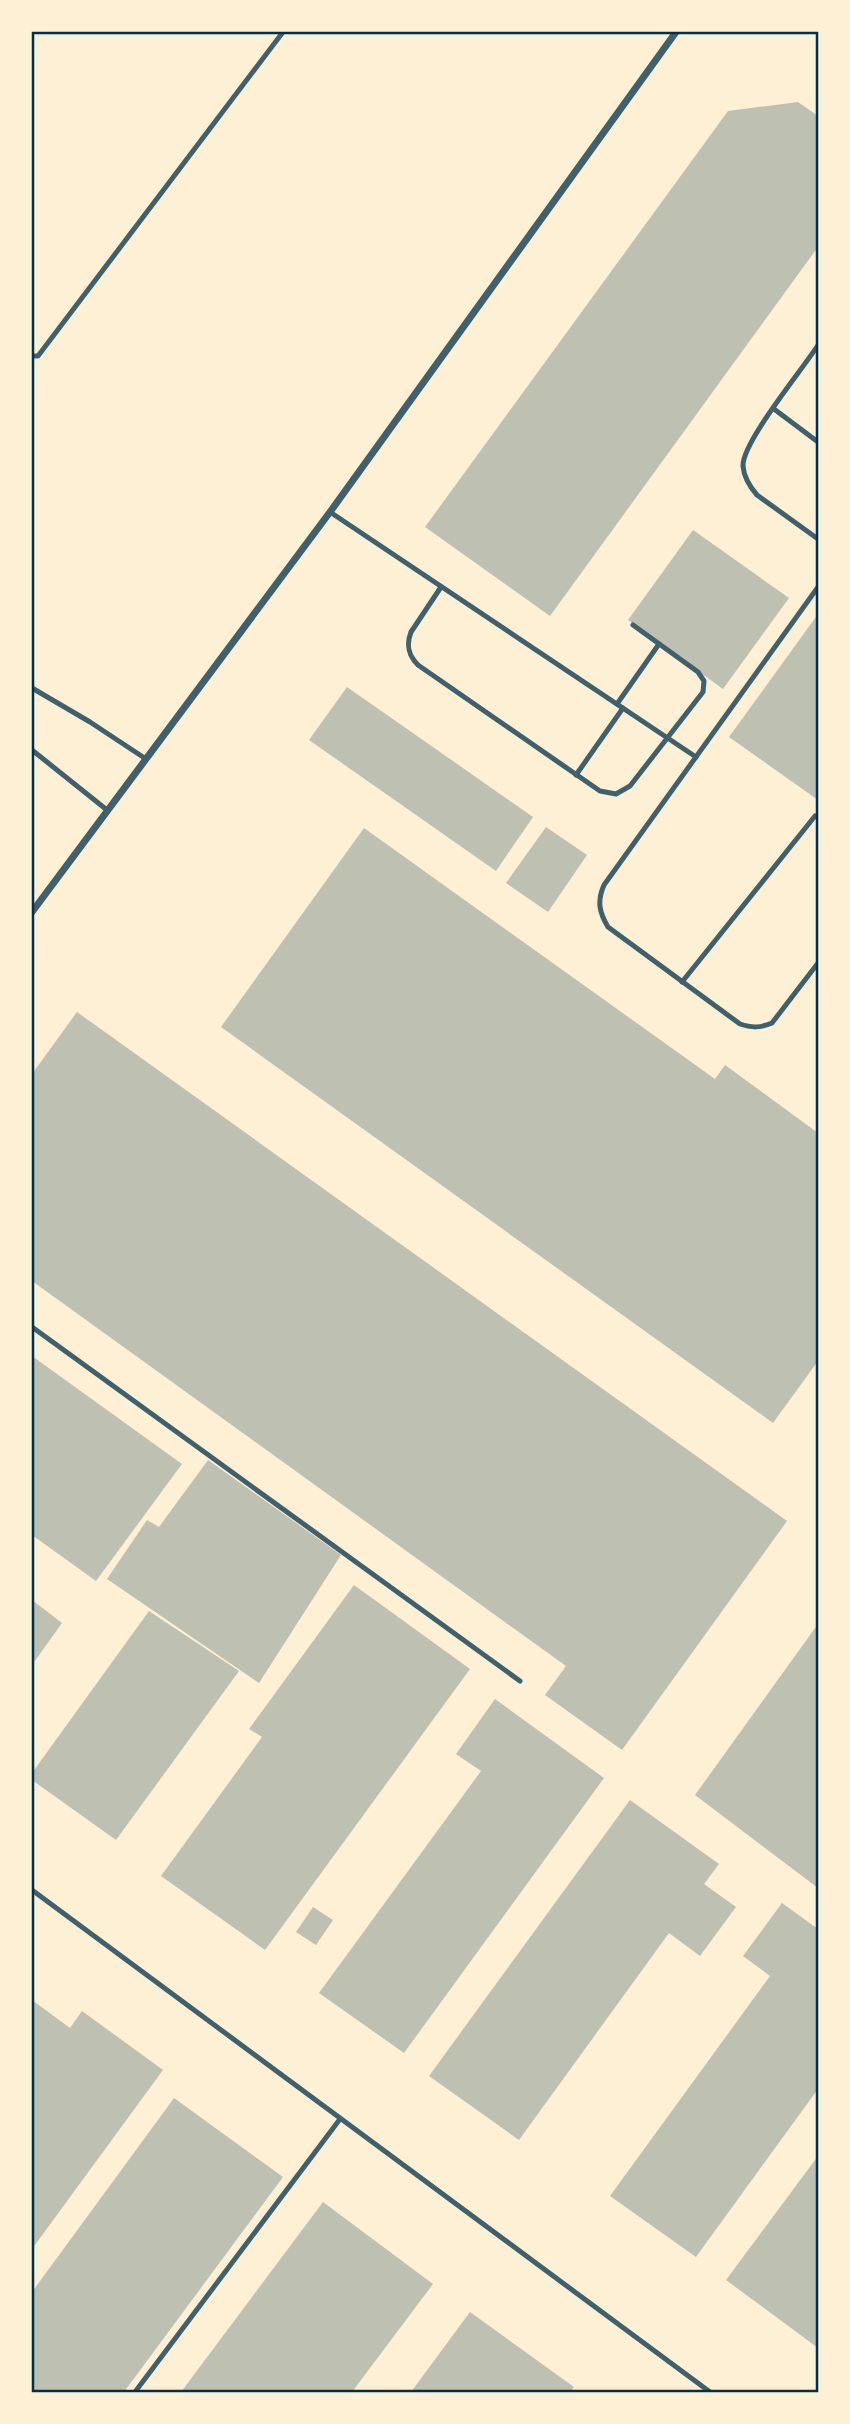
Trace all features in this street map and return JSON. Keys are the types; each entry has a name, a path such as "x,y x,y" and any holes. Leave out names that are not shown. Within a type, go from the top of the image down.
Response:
{"street":[{"path":"32,912 330,512 677,32"}],"lane":[{"path":"32,356 38,356 283,32"},
{"path":"818,345 748,445 743,466 745,477 757,495 818,538"},
{"path":"812,355 818,360"},
{"path":"774,409 818,442"},
{"path":"330,512 696,757"},
{"path":"441,587 411,632 408,641 412,658 418,665 576,775 608,794 624,791 703,692 704,681 698,672 633,625"},
{"path":"818,587 599,895 599,906 608,927 740,1024 751,1028 772,1023 818,963"},
{"path":"576,775 659,644"},
{"path":"32,688 146,759"},
{"path":"32,750 107,810"},
{"path":"682,982 815,816"},
{"path":"32,1327 520,1681"},
{"path":"32,1890 710,2392"},
{"path":"135,2392 340,2119"}],"building":[{"path":"798,102 818,116 818,247 550,616 425,527 728,111"},
{"path":"693,530 789,598 723,689 628,620"},
{"path":"818,614 818,800 729,737"},
{"path":"347,687 533,817 496,871 309,740"},
{"path":"546,827 587,855 548,912 506,883"},
{"path":"364,828 715,1079 725,1065 818,1133 818,1361 773,1423 221,1027"},
{"path":"77,1012 787,1521 622,1750 545,1695 566,1666 32,1281 32,1074"},
{"path":"32,1356 182,1464 96,1581 32,1535"},
{"path":"208,1460 341,1555 259,1683 107,1579 147,1520 159,1527"},
{"path":"354,1585 470,1669 265,1950 161,1876 262,1737 249,1729"},
{"path":"32,1600 62,1623 32,1665"},
{"path":"149,1611 239,1671 116,1840 32,1780 32,1773"},
{"path":"818,1624 818,1888 695,1795"},
{"path":"495,1699 604,1778 404,2053 319,1993 481,1771 456,1754"},
{"path":"630,1800 719,1864 704,1884 736,1907 700,1956 669,1933 519,2140 429,2076"},
{"path":"782,1903 818,1929 818,2089 696,2257 610,2196 770,1976 743,1956"},
{"path":"313,1907 333,1920 316,1945 296,1932"},
{"path":"32,2000 70,2028 82,2011 163,2070 32,2249"},
{"path":"174,2098 283,2177 124,2392 32,2392 32,2292"},
{"path":"818,2156 818,2348 726,2280"},
{"path":"323,2202 433,2284 352,2392 181,2392"},
{"path":"470,2312 574,2387 570,2392 411,2392"}]}
